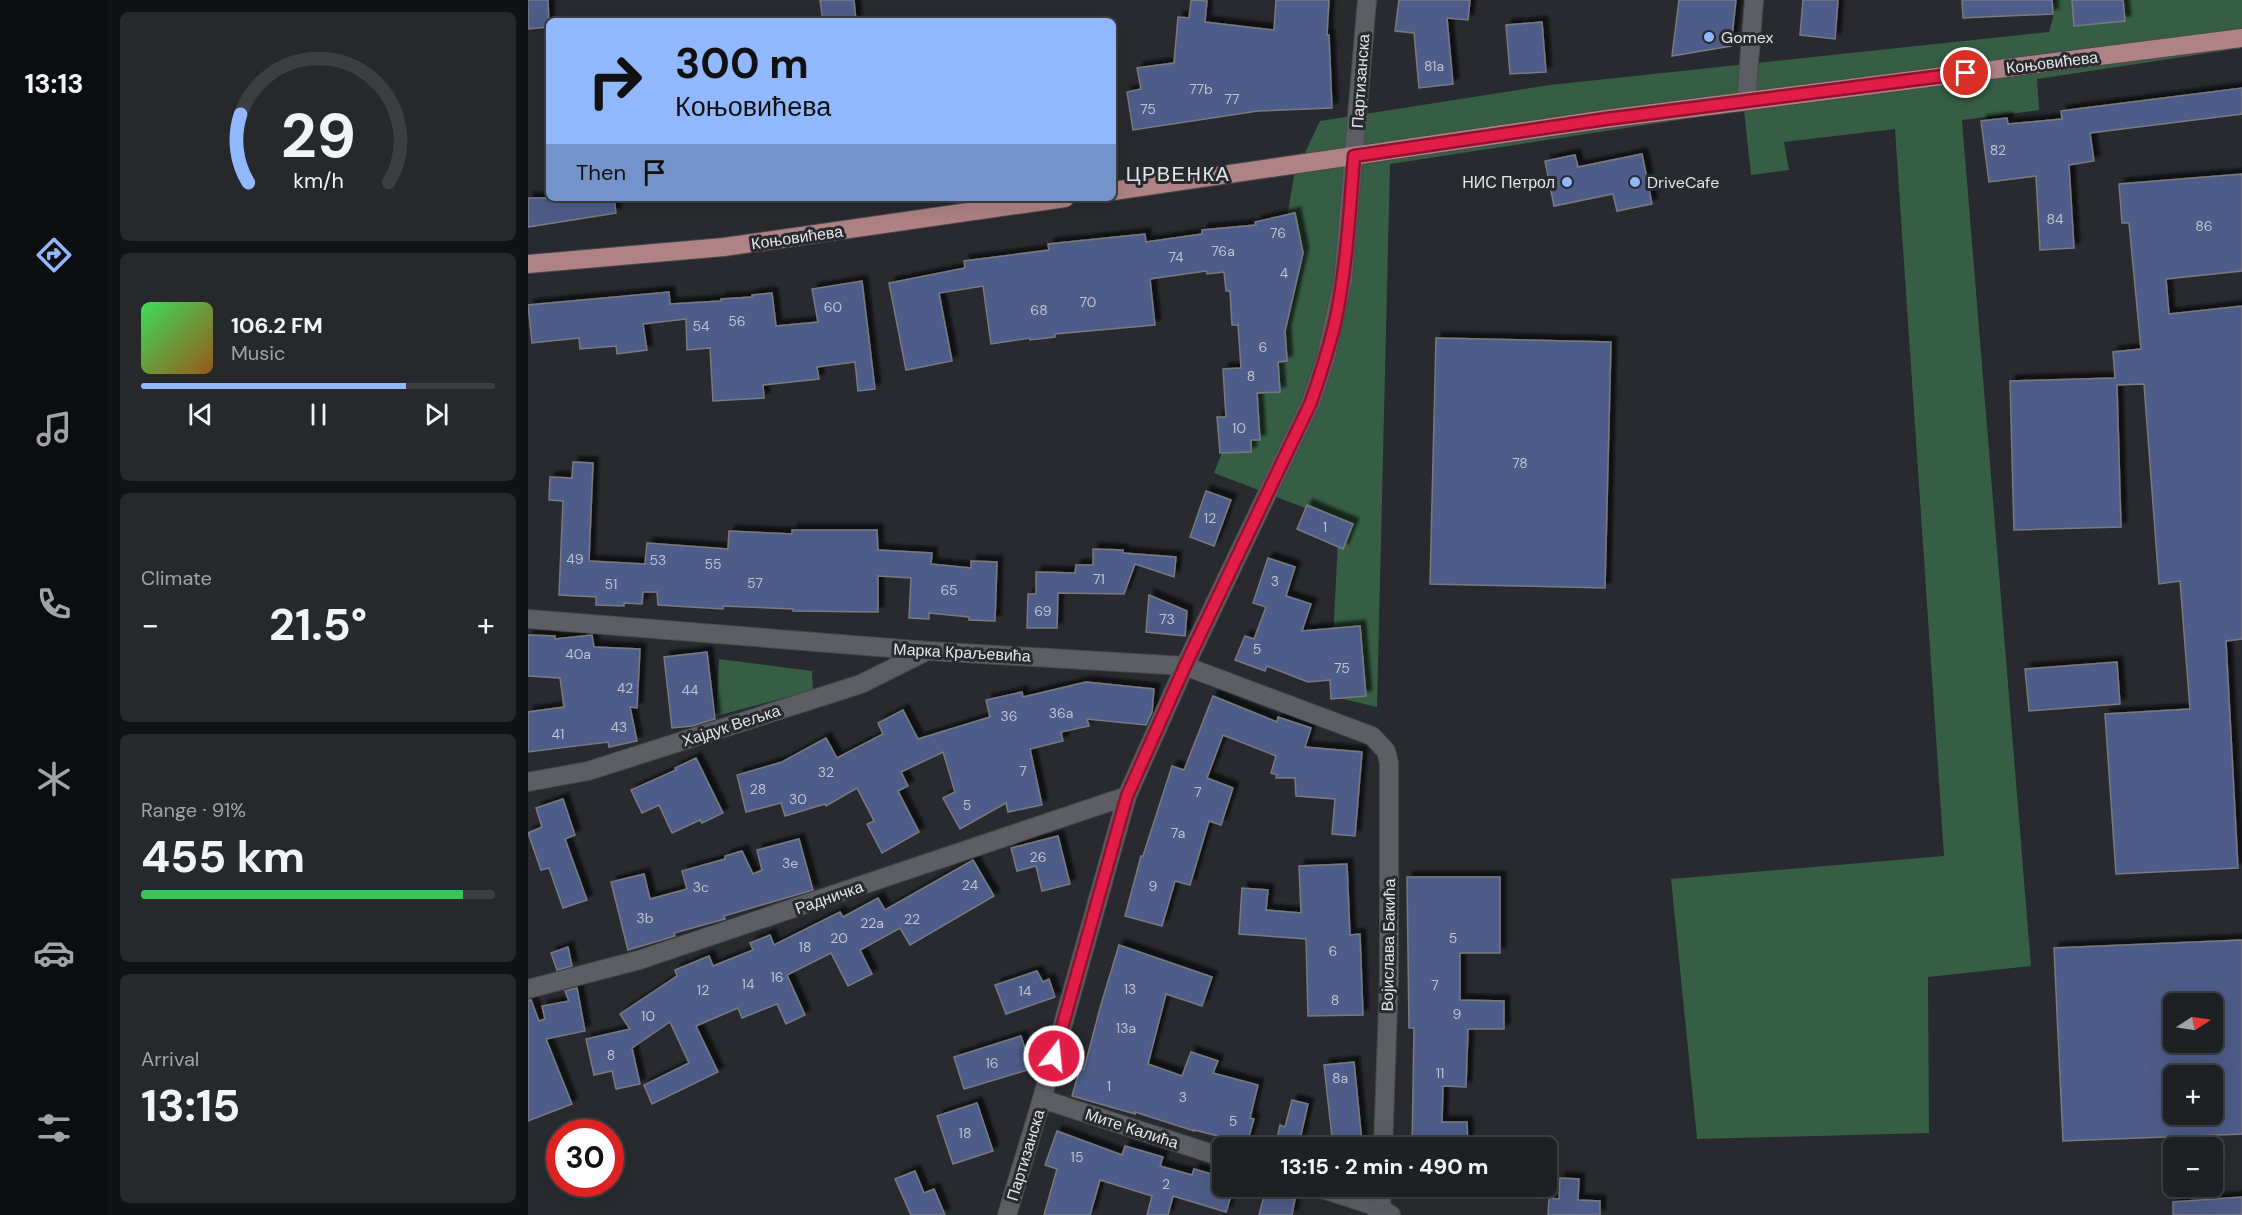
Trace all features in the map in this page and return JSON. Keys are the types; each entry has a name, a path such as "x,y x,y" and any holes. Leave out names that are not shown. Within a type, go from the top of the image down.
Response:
{"main road":[{"name":"Коњовићева","path":"1116,191 1606,119 2242,38"},
{"name":"Коњовићева","path":"528,264 660,254 773,241 1045,201"}],"street":[{"name":"Партизанска","path":"1007,1215 1127,796 1185,666 1311,402 1325,361 1343,280 1367,0"},
{"path":"1746,101 1754,0"},
{"name":"Марка Краљевића","path":"528,619 929,651 1185,666 1372,736 1381,744"},
{"name":"Хајдук Вељка","path":"528,782 588,771 861,684 929,651"},
{"name":"Војислава Бакића","path":"1381,744 1386,751 1389,763 1389,977 1383,1137"},
{"name":"Радничка","path":"528,989 639,960 1127,796"},
{"name":"Мите Калића","path":"1042,1099 1212,1154"},
{"path":"1342,1197 1383,1213 1382,1197"}],"green space":[{"path":"2052,0 2242,0 2242,48 2037,79 2039,110 1962,120 2031,966 1928,977 1929,1133 1697,1139 1671,879 1944,856 1895,129 1784,142 1789,170 1751,175 1744,110 1390,164 1377,707 1330,696 1339,521 1214,473 1266,340 1294,176 1320,121 1550,85 2049,32 2054,14"},
{"path":"719,659 812,671 813,690 716,716"}],"building":[{"path":"528,0 548,0 549,18 546,18 546,27 528,29"},
{"path":"820,0 854,0 856,18 823,18"},
{"path":"1191,0 1207,1 1205,22 1274,30 1276,0 1329,0 1327,35 1329,35 1332,108 1258,111 1133,130 1127,92 1141,89 1137,68 1174,63 1178,17 1189,18"},
{"path":"1399,0 1470,0 1468,20 1447,18 1453,84 1419,88 1414,33 1395,31"},
{"path":"1679,0 1736,0 1731,46 1672,56"},
{"path":"1803,0 1838,0 1835,39 1800,35"},
{"path":"1962,0 2052,0 2053,14 1963,18"},
{"path":"2072,0 2123,0 2125,21 2074,26"},
{"path":"1542,22 1546,72 1510,74 1506,25"},
{"path":"2242,88 2242,114 2090,133 2094,161 2069,165 2074,248 2040,250 2036,176 1989,182 1981,121 2007,118 2008,124 2062,119 2061,111"},
{"path":"1642,154 1652,204 1617,211 1613,194 1554,206 1545,161 1575,155 1578,167"},
{"path":"2242,174 2242,271 2166,279 2169,314 2242,306 2242,639 2226,641 2238,868 2116,874 2105,714 2190,709 2180,581 2159,584 2144,384 2117,385 2121,527 2014,530 2010,381 2115,378 2113,352 2141,349 2129,223 2122,223 2119,184"},
{"path":"528,198 546,198 546,201 614,201 616,213 528,227"},
{"path":"1295,213 1303,253 1285,331 1287,361 1278,362 1280,392 1257,393 1260,440 1251,440 1251,452 1220,453 1217,417 1226,417 1223,369 1241,368 1238,325 1232,325 1230,291 1226,291 1224,272 1207,274 1206,271 1150,279 1155,325 1055,334 1055,337 991,344 983,286 939,293 952,361 906,370 889,283 965,268 964,261 1049,250 1048,244 1145,234 1146,242 1202,234 1202,230 1256,225 1255,222"},
{"path":"862,281 875,389 858,391 855,362 817,367 819,379 763,385 764,398 713,401 710,348 687,350 686,319 643,324 647,350 617,354 616,346 580,349 579,338 532,343 528,305 669,292 670,304 721,301 721,299 772,293 776,326 818,322 812,289"},
{"path":"1436,338 1611,342 1605,588 1430,584"},
{"path":"573,462 593,463 589,561 645,564 647,543 728,549 729,531 792,534 792,530 877,530 878,550 932,553 931,564 971,568 971,561 997,562 995,621 969,620 969,617 929,613 929,619 909,618 911,578 878,576 878,612 793,611 793,609 723,606 723,609 658,605 657,592 643,592 642,604 624,603 624,606 596,605 596,597 559,595 563,501 549,500 550,477 572,478"},
{"path":"1206,491 1231,500 1214,546 1190,537"},
{"path":"1307,505 1353,524 1343,549 1297,529"},
{"path":"1093,549 1123,550 1123,553 1176,557 1174,577 1135,564 1124,594 1058,593 1057,628 1027,628 1028,594 1036,594 1036,572 1075,573 1076,565 1093,565"},
{"path":"1268,558 1295,567 1286,596 1311,604 1302,631 1360,626 1366,696 1331,699 1330,680 1308,682 1267,666 1265,671 1235,660 1245,636 1254,639 1266,607 1253,603"},
{"path":"1149,595 1187,611 1185,636 1146,632"},
{"path":"528,635 555,636 555,639 592,635 594,647 640,649 637,708 630,707 637,741 609,747 608,742 528,752 528,712 564,707 560,678 528,676"},
{"path":"707,652 715,719 692,726 672,728 664,657"},
{"path":"2117,662 2120,704 2029,711 2025,669"},
{"path":"1086,682 1154,689 1152,712 1146,725 1087,719 1089,726 1061,732 1063,741 1030,749 1042,805 1008,812 1006,803 960,829 943,798 955,792 943,752 901,772 908,786 898,791 919,832 882,853 867,824 874,821 857,788 826,806 825,804 785,816 781,803 746,812 737,775 782,762 826,738 837,758 883,734 878,723 903,710 918,739 990,717 986,700 1022,692 1023,697"},
{"path":"1213,696 1277,722 1278,717 1311,728 1305,747 1362,752 1355,836 1332,834 1335,799 1296,796 1295,778 1276,778 1277,775 1271,773 1276,756 1223,735 1207,778 1233,788 1221,825 1209,821 1190,885 1175,881 1162,926 1125,916 1141,856 1143,856 1172,766 1184,770"},
{"path":"696,758 723,813 702,823 700,820 672,833 659,805 642,813 631,790 676,770 675,768"},
{"path":"563,799 575,835 565,839 587,900 563,908 549,868 541,870 528,833 542,827 536,808"},
{"path":"1058,836 1070,884 1042,891 1036,866 1017,871 1011,848"},
{"path":"799,839 813,890 724,916 725,919 674,933 675,936 628,950 611,882 644,874 650,899 687,889 682,871 725,859 725,856 742,851 753,874 762,870 757,850"},
{"path":"973,860 994,896 910,945 900,928 860,950 872,974 848,986 831,953 787,975 805,1015 786,1024 777,1004 742,1018 738,1008 696,1026 718,1072 652,1104 644,1085 689,1063 670,1022 632,1048 640,1084 616,1089 612,1071 594,1075 586,1039 630,1029 620,1014 677,976 675,970 709,956 713,966 753,950 750,943 770,935 774,945 840,912 843,917 878,898 885,910"},
{"path":"1347,864 1350,935 1360,934 1363,1015 1308,1016 1306,939 1239,934 1242,888 1268,890 1266,910 1301,913 1299,866"},
{"path":"1407,877 1500,877 1500,953 1460,953 1460,1000 1504,1001 1504,1029 1468,1029 1466,1087 1443,1086 1442,1122 1467,1122 1468,1137 1412,1137 1414,1028 1409,1028"},
{"path":"2242,940 2242,1134 2063,1141 2054,948"},
{"path":"1119,945 1212,977 1202,1006 1166,994 1148,1064 1182,1076 1191,1052 1218,1061 1213,1073 1258,1085 1250,1118 1254,1119 1249,1137 1223,1137 1194,1131 1135,1112 1135,1114 1072,1096 1080,1068 1084,1069"},
{"path":"568,947 572,966 557,970 551,953"},
{"path":"1037,971 1043,982 1049,979 1055,997 1006,1014 995,985"},
{"path":"577,988 585,1031 546,1039 572,1104 528,1121 528,1000 531,1000 539,1021 545,1019 542,1006 569,1001 565,991"},
{"path":"1021,1036 1031,1069 964,1089 954,1057"},
{"path":"1354,1062 1362,1137 1332,1137 1324,1065"},
{"path":"1292,1100 1308,1104 1300,1137 1277,1137 1280,1125 1285,1127"},
{"path":"977,1103 993,1151 953,1164 937,1116"},
{"path":"1057,1131 1122,1155 1125,1146 1163,1157 1160,1166 1192,1175 1194,1169 1212,1174 1212,1197 1231,1197 1226,1212 1173,1196 1168,1215 1147,1215 1152,1196 1100,1180 1090,1215 1044,1215 1057,1169 1045,1165"},
{"path":"915,1171 924,1193 934,1189 945,1215 911,1215 895,1179"},
{"path":"1560,1178 1579,1179 1578,1200 1600,1201 1600,1215 1548,1215 1549,1198 1559,1199"},
{"path":"1264,1197 1295,1199 1292,1215 1259,1215"},
{"path":"2242,1197 2242,1215 2173,1215 2173,1202"}],"place":[{"name":"Gomex","path":"1709,37"},
{"name":"НИС Петрол","path":"1567,182"},
{"name":"DriveCafe","path":"1635,182"}],"district":[{"name":"ЦРВЕНКА","path":"1178,174"}],"route":[{"path":"1054,1056 1127,796 1185,666 1311,402 1325,361 1343,280 1354,156 1606,119 1966,73"}]}
